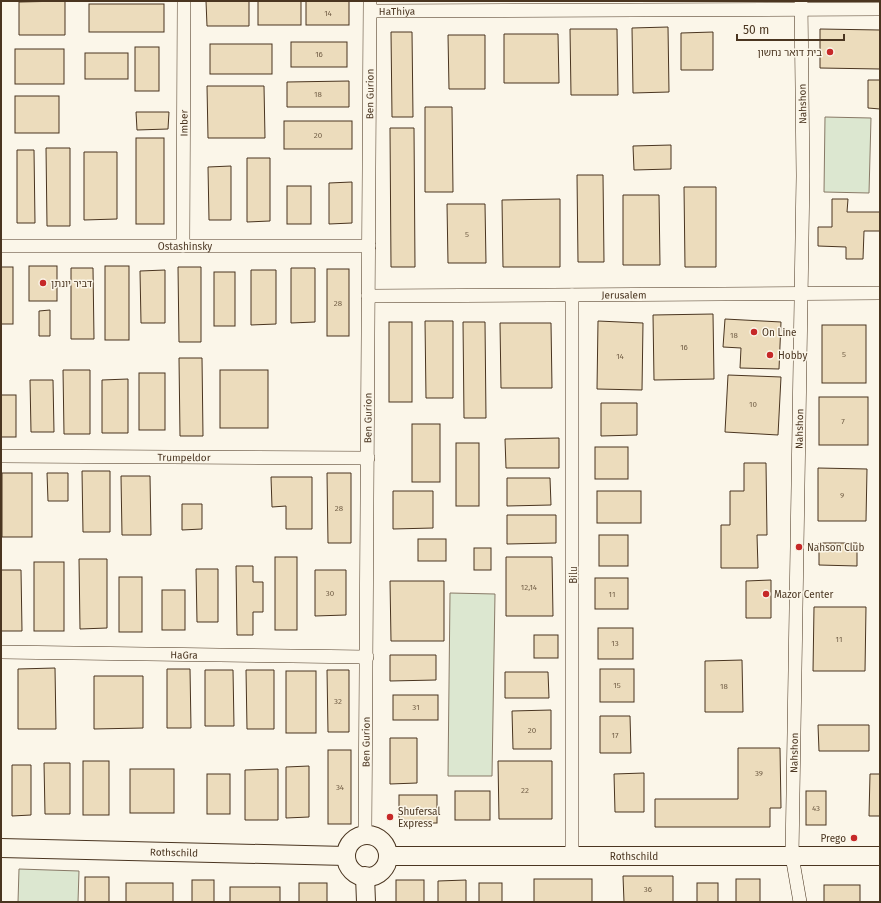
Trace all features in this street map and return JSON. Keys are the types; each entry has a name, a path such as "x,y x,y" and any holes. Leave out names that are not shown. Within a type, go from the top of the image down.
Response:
{"street":[{"name":"Imber","path":"183,246 184,1"},
{"name":"HaThiya","path":"371,6 510,9 801,6 880,9"},
{"name":"Ben Gurion","path":"365,835 368,246 371,6"},
{"name":"Nahshon","path":"800,902 792,856 803,176 801,6"},
{"name":"Ostashinsky","path":"1,246 368,246"},
{"name":"Jerusalem","path":"368,296 801,295 880,293"},
{"name":"Bilu","path":"572,295 572,856"},
{"name":"Trumpeldor","path":"1,456 368,458"},
{"name":"HaGra","path":"1,652 367,657"},
{"path":"365,835 371,835 379,839 384,844 388,856 385,866 375,875 365,876 355,873 349,866 346,856 348,847 352,841 365,835"},
{"name":"Rothschild","path":"1,848 346,856"},
{"name":"Rothschild","path":"388,856 880,856"},
{"path":"365,876 366,902"}],"green space":[{"path":"825,117 871,118 869,193 824,192"},
{"path":"450,593 495,594 492,776 448,776"},
{"path":"19,869 79,871 78,902 18,902"}],"building":[{"path":"65,1 65,35 19,35 19,2"},
{"path":"206,1 249,1 249,26 207,26"},
{"path":"258,1 301,1 301,25 258,25"},
{"path":"306,1 349,1 349,25 306,25"},
{"path":"89,4 164,4 164,32 89,32"},
{"path":"668,27 669,92 633,93 632,28"},
{"path":"570,29 617,29 618,95 571,95"},
{"path":"820,29 880,30 880,69 820,68"},
{"path":"391,32 412,32 413,117 392,117"},
{"path":"713,32 713,70 681,70 681,33"},
{"path":"504,34 558,34 559,83 504,83"},
{"path":"448,35 485,35 485,89 449,89"},
{"path":"291,42 347,42 347,67 291,67"},
{"path":"210,44 272,44 272,74 210,74"},
{"path":"135,47 159,47 159,91 135,91"},
{"path":"15,49 64,49 64,84 15,84"},
{"path":"85,53 128,53 128,79 85,79"},
{"path":"868,80 880,80 880,109 868,108"},
{"path":"349,81 349,107 287,107 287,82"},
{"path":"207,86 264,86 265,138 208,138"},
{"path":"15,96 59,96 59,133 15,133"},
{"path":"425,107 452,107 453,192 425,192"},
{"path":"136,112 169,112 168,129 137,130"},
{"path":"284,121 352,121 352,149 284,149"},
{"path":"390,128 414,128 415,267 391,267"},
{"path":"136,138 164,138 164,224 136,224"},
{"path":"671,145 671,169 634,170 633,146"},
{"path":"46,148 70,148 70,226 47,226"},
{"path":"17,150 34,150 35,223 17,223"},
{"path":"84,152 117,152 117,219 84,220"},
{"path":"247,158 270,158 270,221 247,222"},
{"path":"231,166 231,220 209,220 208,167"},
{"path":"577,175 603,175 604,262 578,262"},
{"path":"352,182 352,223 329,224 329,183"},
{"path":"287,186 311,186 311,224 287,224"},
{"path":"684,187 716,187 716,267 685,267"},
{"path":"623,195 659,195 660,265 623,265"},
{"path":"560,199 560,267 503,267 502,200"},
{"path":"832,199 848,199 847,212 880,212 880,231 864,231 863,259 846,259 846,247 818,246 818,227 832,227"},
{"path":"447,204 485,204 486,263 448,263"},
{"name":"דביר יונתן","path":"29,266 57,266 57,301 29,301"},
{"path":"105,266 129,266 129,340 105,340"},
{"path":"1,267 13,267 13,324 1,324"},
{"path":"178,267 201,267 201,342 179,342"},
{"path":"71,268 93,268 94,339 71,339"},
{"path":"291,268 315,268 315,322 291,323"},
{"path":"327,269 349,269 349,336 327,336"},
{"path":"165,270 165,323 141,323 140,271"},
{"path":"251,270 276,270 276,324 251,325"},
{"path":"214,272 235,272 235,326 214,326"},
{"path":"50,310 50,336 39,336 39,311"},
{"path":"713,314 714,379 654,380 653,315"},
{"path":"725,319 781,322 779,369 740,368 741,348 723,347"},
{"path":"425,321 453,321 453,398 426,398"},
{"path":"598,321 643,323 642,390 597,389"},
{"path":"389,322 412,322 412,402 389,402"},
{"path":"463,322 485,322 486,418 464,418"},
{"path":"500,323 551,323 552,388 501,388"},
{"path":"822,325 866,325 866,383 822,383"},
{"path":"179,358 202,358 203,436 180,436"},
{"path":"63,370 90,370 90,434 64,434"},
{"path":"220,370 268,370 268,428 220,428"},
{"path":"139,373 165,373 165,430 139,430"},
{"path":"728,375 781,377 778,435 725,432"},
{"path":"128,379 128,433 102,433 102,380"},
{"path":"30,380 53,380 54,432 31,432"},
{"path":"1,395 16,395 16,437 1,437"},
{"path":"819,397 868,397 868,445 819,445"},
{"path":"601,403 637,403 637,435 601,436"},
{"path":"412,424 440,424 440,482 412,482"},
{"path":"559,438 559,468 506,468 505,439"},
{"path":"456,443 479,443 479,506 456,506"},
{"path":"595,447 628,447 628,479 595,479"},
{"path":"744,463 766,463 767,535 757,535 758,568 721,568 721,525 730,525 730,491 744,491"},
{"path":"818,468 867,469 866,521 818,521"},
{"path":"82,471 110,471 110,532 83,532"},
{"path":"2,473 32,473 32,537 2,537"},
{"path":"47,473 68,473 68,501 48,501"},
{"path":"327,473 351,473 351,543 328,543"},
{"path":"121,476 150,476 151,535 122,535"},
{"path":"271,477 312,477 312,529 286,529 286,506 272,507"},
{"path":"507,478 550,478 551,505 507,506"},
{"path":"393,491 433,491 433,528 393,529"},
{"path":"597,491 641,491 641,523 597,523"},
{"path":"182,504 202,504 202,529 182,530"},
{"path":"507,515 556,515 556,543 507,544"},
{"path":"599,535 628,535 628,566 599,566"},
{"path":"418,539 446,539 446,561 418,561"},
{"path":"819,543 857,543 857,566 819,565"},
{"path":"474,548 491,548 491,570 474,570"},
{"path":"275,557 297,557 297,630 275,630"},
{"path":"506,557 552,557 553,616 506,616"},
{"path":"79,559 107,559 107,628 80,629"},
{"path":"34,562 64,562 64,631 34,631"},
{"path":"236,566 253,566 253,582 263,582 263,612 253,612 253,635 237,635"},
{"path":"196,569 218,569 218,622 197,622"},
{"path":"1,570 21,570 22,631 1,631"},
{"path":"315,570 346,570 346,615 315,616"},
{"path":"119,577 142,577 142,632 119,632"},
{"path":"595,578 628,578 628,609 595,609"},
{"path":"771,580 771,618 746,618 746,581"},
{"path":"390,581 444,581 444,641 391,641"},
{"path":"162,590 185,590 185,630 162,630"},
{"path":"814,607 866,607 865,671 813,671"},
{"path":"598,628 633,628 633,659 598,659"},
{"path":"534,635 558,635 558,658 534,658"},
{"path":"390,655 436,655 436,680 390,681"},
{"path":"742,660 743,712 705,712 705,661"},
{"path":"55,668 56,729 18,729 18,669"},
{"path":"167,669 190,669 191,728 167,728"},
{"path":"600,669 634,669 634,702 600,702"},
{"path":"205,670 233,670 234,726 205,726"},
{"path":"246,670 274,670 274,729 247,729"},
{"path":"327,670 349,670 349,732 328,732"},
{"path":"286,671 316,671 316,733 286,733"},
{"path":"505,672 548,672 549,698 505,698"},
{"path":"94,676 143,676 143,728 94,729"},
{"path":"393,695 438,695 438,720 393,720"},
{"path":"551,710 551,749 513,749 512,711"},
{"path":"600,716 630,716 631,753 600,753"},
{"path":"818,725 869,725 869,751 819,751"},
{"path":"390,738 417,738 417,783 390,784"},
{"path":"738,748 780,748 781,808 770,808 770,827 655,827 655,799 738,799"},
{"path":"328,750 351,750 351,824 328,824"},
{"path":"83,761 109,761 109,815 83,815"},
{"path":"498,761 552,761 552,819 499,819"},
{"path":"44,763 70,763 70,814 45,814"},
{"path":"12,765 31,765 31,815 12,816"},
{"path":"309,766 309,817 286,818 286,767"},
{"path":"130,769 174,769 174,813 130,813"},
{"path":"278,769 278,820 245,820 245,770"},
{"path":"644,773 644,812 615,812 614,774"},
{"path":"207,774 230,774 230,814 207,814"},
{"path":"870,774 880,774 880,816 869,816"},
{"path":"455,791 490,791 490,820 455,820"},
{"path":"806,791 826,791 826,825 806,825"},
{"path":"399,795 437,795 437,823 399,823"},
{"path":"623,876 673,876 673,902 624,902"},
{"path":"85,877 109,877 109,902 85,902"},
{"path":"534,879 592,879 592,902 534,902"},
{"path":"736,879 760,879 760,902 736,902"},
{"path":"192,880 214,880 214,902 192,902"},
{"path":"396,880 424,880 424,902 396,902"},
{"path":"466,880 466,902 438,902 438,881"},
{"path":"126,883 173,883 173,902 126,902"},
{"path":"299,883 327,883 327,902 299,902"},
{"path":"479,883 502,883 502,902 479,902"},
{"path":"697,883 718,883 718,902 697,902"},
{"path":"824,885 860,885 860,902 824,902"},
{"path":"230,887 280,887 280,902 230,902"}],"place":[{"name":"בית דואר נחשון","path":"830,52"},
{"name":"דביר יונתן","path":"43,283"},
{"name":"On Line","path":"754,332"},
{"name":"Hobby","path":"770,355"},
{"name":"Nahson Club","path":"799,547"},
{"name":"Mazor Center","path":"766,594"},
{"name":"Shufersal Express","path":"390,817"},
{"name":"Prego","path":"854,838"}]}
